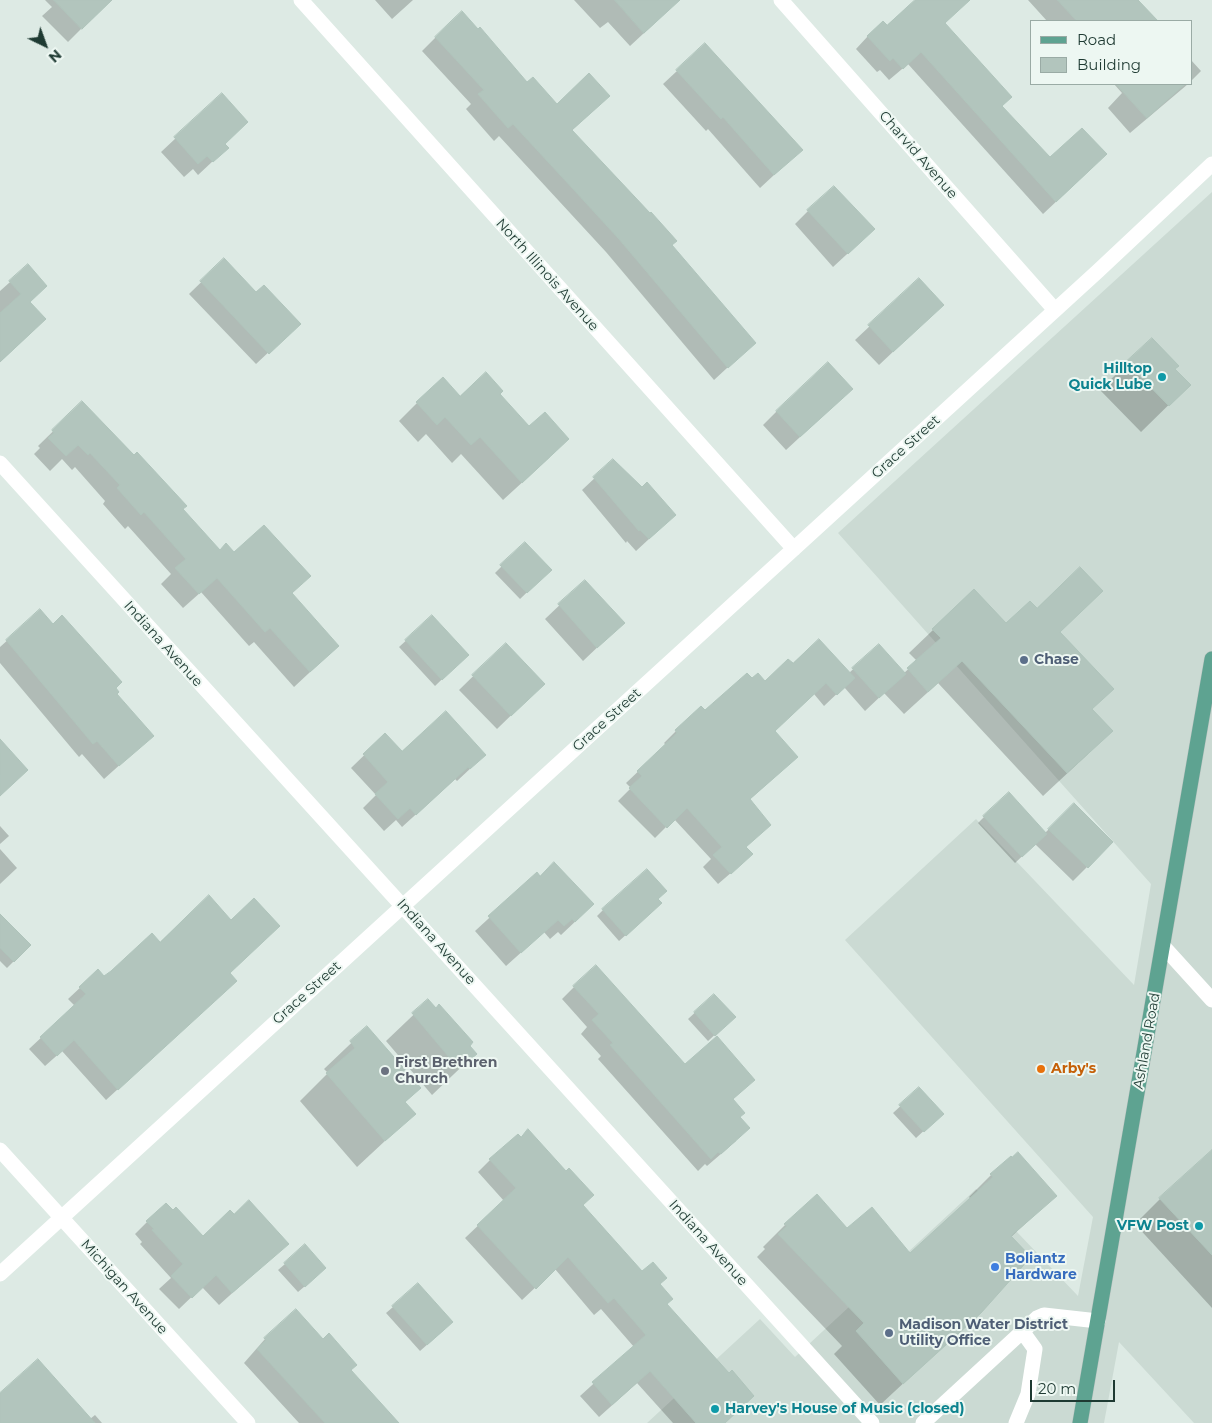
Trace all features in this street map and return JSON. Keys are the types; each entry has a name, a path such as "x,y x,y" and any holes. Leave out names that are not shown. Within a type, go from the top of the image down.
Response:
{"main road":[{"name":"Ashland Road","path":"1080,1423 1212,659"}],"street":[{"name":"North Illinois Avenue","path":"301,0 794,549"},
{"name":"Charvid Avenue","path":"785,2 1055,310"},
{"name":"Grace Street","path":"0,1274 1055,310 1212,164"},
{"name":"Indiana Avenue","path":"0,463 256,748 403,905 872,1423"},
{"path":"1163,946 1212,1000"},
{"name":"Michigan Avenue","path":"0,1150 248,1423"},
{"path":"923,1423 1037,1318 1044,1315 1098,1322"},
{"path":"1016,1423 1028,1394 1034,1349 1033,1343 1022,1331"}],"shaded area":[{"path":"1212,192 1212,1423 1194,1423 1119,1342 1104,1423 647,1423 760,1319 795,1357 976,1189 1078,1296 1093,1217 845,940 976,819 1134,985 1151,884 838,533"}],"building":[{"path":"54,0 112,0 82,29"},
{"path":"615,0 680,0 644,33"},
{"path":"915,0 970,0 945,23 1012,97 1002,106 1050,157 1082,128 1107,154 1056,202 921,52 903,69 893,58 890,61 867,36 883,21 887,25"},
{"path":"1058,0 1138,0 1157,20 1076,20"},
{"path":"462,11 478,29 480,27 527,82 533,77 557,104 589,73 610,96 572,130 677,241 672,245 756,343 728,368 619,239 575,191 513,124 508,128 478,94 484,90 435,37"},
{"path":"705,43 803,150 774,175 723,117 721,119 676,70"},
{"path":"1117,85 1184,85 1147,118"},
{"path":"222,93 248,122 225,144 229,148 213,162 207,156 198,164 174,137"},
{"path":"834,186 875,229 848,254 807,210"},
{"path":"224,258 256,292 264,285 301,324 269,354 200,281"},
{"path":"28,264 47,286 30,302 46,319 0,362 0,313 21,294 9,281"},
{"path":"919,278 944,305 893,352 868,325"},
{"name":"Hilltop Quick Lube","path":"1152,338 1179,366 1175,369 1191,385 1169,406 1126,362"},
{"path":"828,362 853,389 800,437 776,411"},
{"path":"486,372 503,391 500,394 529,426 545,412 569,439 522,483 480,437 471,445 445,417 437,425 416,402 443,377 460,396"},
{"path":"82,401 134,455 137,452 187,506 183,509 220,550 226,543 234,552 264,525 311,576 292,593 339,646 310,672 270,628 265,632 217,578 199,594 175,568 186,559 144,512 141,515 117,488 120,485 90,453 88,455 78,445 66,456 48,438 54,433 52,430"},
{"path":"613,459 642,487 647,482 676,515 649,539 639,531 593,477"},
{"path":"525,542 552,570 527,593 500,565"},
{"name":"Chase","path":"1080,567 1103,591 1060,632 1114,689 1092,709 1113,731 1067,773 962,661 928,692 907,668 941,638 932,629 974,589 1006,623 1030,601 1037,608"},
{"path":"585,580 625,623 597,648 558,604"},
{"path":"40,609 53,624 62,615 122,682 116,688 119,692 117,694 154,736 119,766 97,741 93,744 6,640"},
{"path":"432,615 469,655 442,680 405,640"},
{"path":"819,639 855,678 837,695 826,683 775,731 798,757 750,799 771,825 746,847 753,854 731,874 713,855 722,847 687,808 667,828 629,788 642,776 637,771 677,733 675,730 701,706 705,710 747,673 752,678 758,673 765,681 788,659 793,663"},
{"path":"506,643 545,684 511,716 472,675"},
{"path":"879,644 906,674 879,698 852,668"},
{"path":"446,711 486,755 470,769 468,767 416,815 410,808 398,819 375,794 388,782 363,754 385,733 402,751"},
{"path":"0,739 28,770 0,796"},
{"path":"1009,792 1047,834 1022,857 983,816"},
{"path":"1074,803 1113,842 1088,868 1048,829"},
{"path":"554,862 594,904 575,922 572,919 564,926 558,920 521,953 488,916 537,872 540,876"},
{"path":"647,869 667,891 658,899 662,903 626,936 602,909"},
{"path":"209,895 231,920 254,898 280,926 230,973 237,981 118,1090 74,1040 57,1056 40,1037 86,994 79,987 98,969 104,976 111,971 152,933 160,942"},
{"path":"0,914 31,945 14,962 0,948"},
{"path":"596,965 685,1064 717,1036 755,1080 733,1099 745,1113 740,1117 750,1128 721,1154 718,1152 711,1159 610,1045 613,1043 592,1020 599,1014 573,986"},
{"path":"714,994 736,1017 715,1036 694,1012"},
{"path":"428,999 436,1008 439,1004 473,1042 470,1046 477,1054 459,1069 412,1013"},
{"path":"367,1026 421,1088 405,1102 416,1114 385,1141 326,1073 355,1048 350,1041"},
{"path":"919,1087 944,1114 924,1132 899,1105"},
{"path":"528,1129 566,1171 569,1168 594,1195 583,1205 642,1271 653,1262 667,1278 660,1284 673,1299 667,1304 729,1373 732,1370 754,1396 725,1423 696,1423 650,1371 612,1405 592,1382 646,1335 614,1298 608,1303 568,1257 536,1289 477,1225 516,1188 489,1159 518,1134 521,1137"},
{"name":"VFW Post","path":"1212,1150 1212,1255 1159,1198"},
{"path":"1018,1152 1057,1196 1011,1236 1031,1257 981,1313 903,1384 856,1331 864,1323 778,1234 787,1226 784,1224 817,1194 847,1228 872,1207 910,1253 993,1177 990,1174"},
{"path":"249,1200 289,1244 232,1293 216,1275 192,1298 171,1276 183,1264 146,1221 166,1203 173,1210 176,1207 203,1236 230,1210 234,1214"},
{"path":"305,1244 326,1268 305,1287 284,1263"},
{"path":"418,1283 453,1322 427,1345 392,1306"},
{"path":"296,1309 323,1339 329,1333 357,1365 351,1370 399,1423 325,1423 257,1349 266,1340 264,1338"},
{"path":"38,1359 95,1423 0,1423 0,1393"}],"place":[{"name":"Hilltop Quick Lube","path":"1162,377"},
{"name":"Chase","path":"1024,660"},
{"name":"Arby's","path":"1041,1069"},
{"name":"First Brethren Church","path":"385,1071"},
{"name":"VFW Post","path":"1199,1226"},
{"name":"Boliantz Hardware","path":"995,1267"},
{"name":"Madison Water District Utility Office","path":"889,1333"},
{"name":"Harvey's House of Music (closed)","path":"715,1409"}]}
